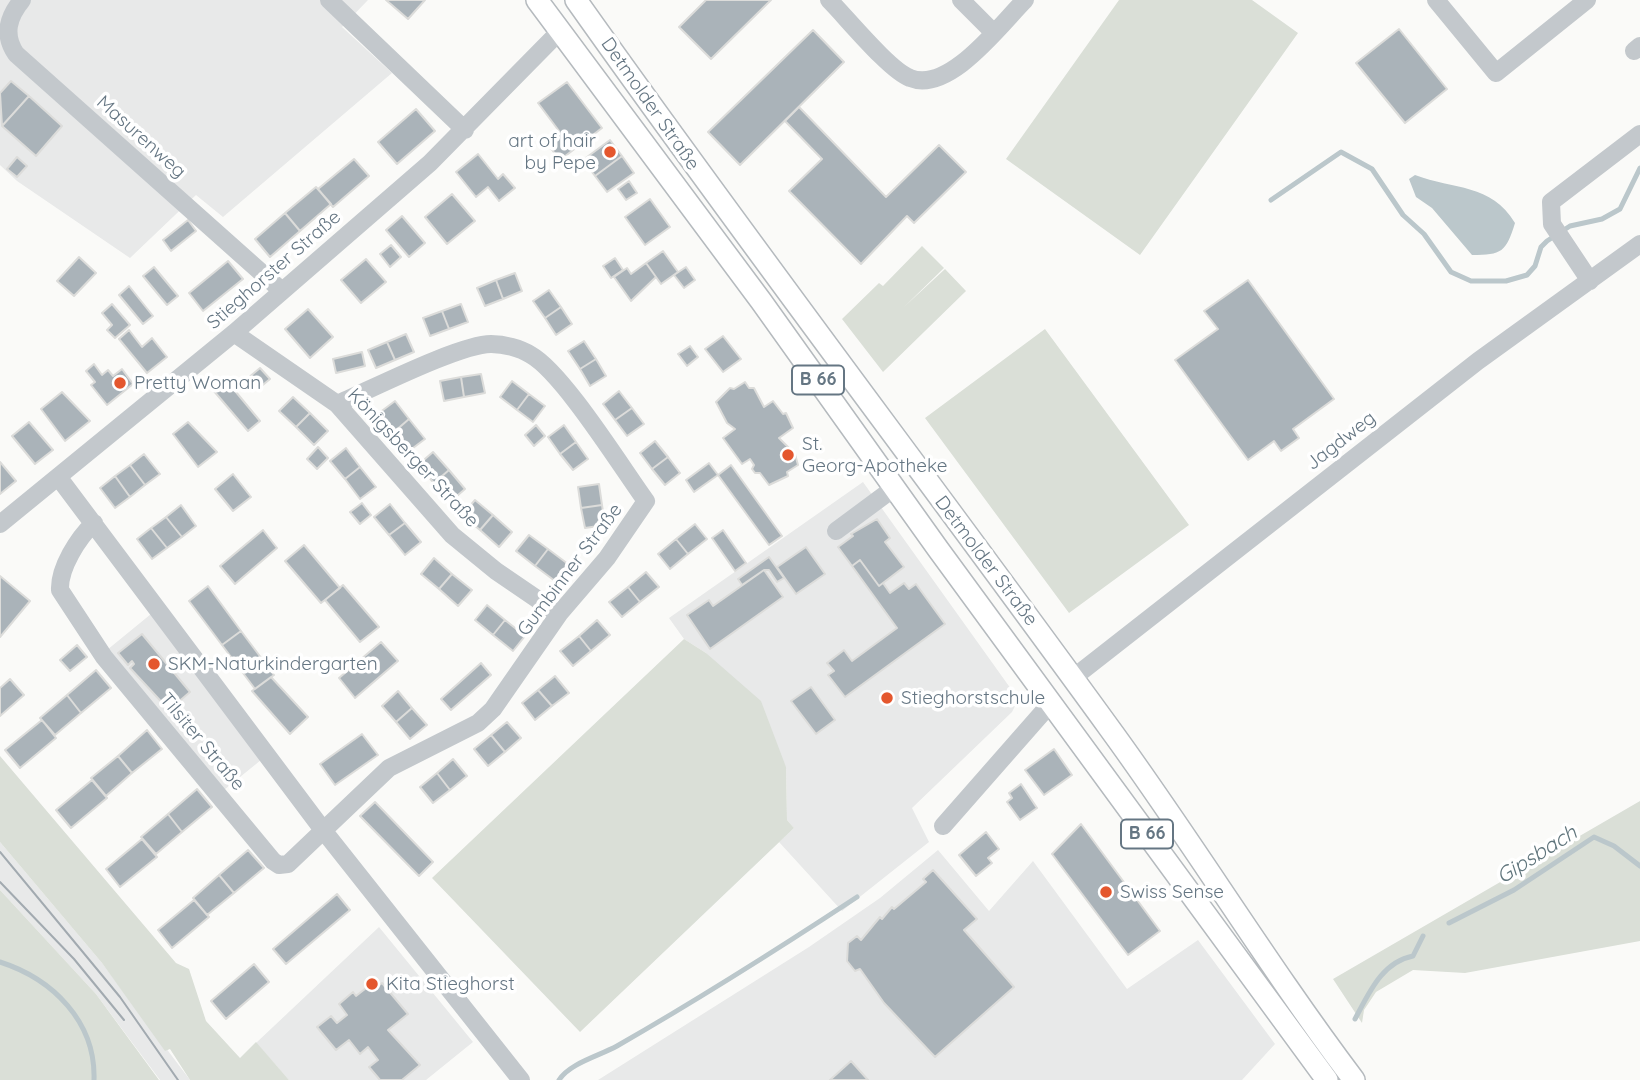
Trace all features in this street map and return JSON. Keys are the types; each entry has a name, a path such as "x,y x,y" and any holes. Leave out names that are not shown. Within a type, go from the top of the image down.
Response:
{"main road":[{"name":"Detmolder Straße","path":"537,0 769,311 894,488 1327,1080"},
{"name":"Detmolder Straße","path":"560,32 580,6 707,185 1073,678 1264,957 1354,1080"},
{"path":"1051,703 1073,678"}],"street":[{"name":"Masurenweg","path":"22,0 10,16 8,31 9,43 16,54 282,291"},
{"path":"329,0 466,130"},
{"path":"829,0 902,74 920,81 937,79 954,71 1025,0"},
{"path":"961,0 993,32"},
{"path":"1436,0 1496,73 1587,0"},
{"name":"Stieghorster Straße","path":"0,524 234,333 466,130 560,32"},
{"path":"1590,281 1552,224 1549,212 1556,195 1640,134"},
{"name":"Jagdweg","path":"1073,678 1478,361 1640,244"},
{"name":"Königsberger Straße","path":"234,333 337,404 453,535 496,571 559,614"},
{"name":"Gumbinner Straße","path":"323,830 389,768 478,723 494,709 559,614 607,558 646,501 556,378 533,356 510,346 488,344 458,353 337,404"},
{"path":"59,478 323,830 521,1080"},
{"path":"835,531 894,488"},
{"name":"Tilsiter Straße","path":"94,523 84,532 63,573 60,590 104,657 273,862 279,865 288,864 323,830"},
{"path":"943,826 1051,703"}],"shaded area":[{"path":"0,0 368,0 342,27 392,73 223,217 196,195 130,258 17,181 0,165"},
{"path":"1119,0 1252,0 1298,33 1140,255 1006,159"},
{"path":"1415,175 1471,190 1495,201 1515,223 1505,246 1496,253 1472,255 1432,208 1416,197 1409,179"},
{"path":"922,246 944,268 904,307 945,269 966,291 883,372 842,319 879,283 883,286"},
{"path":"1045,329 1189,525 1069,613 925,418"},
{"name":"Stieghorstschule","path":"863,482 1016,696 1016,704 1012,712 912,808 929,842 842,911 779,842 794,828 787,820 786,767 706,653 684,639 669,618"},
{"path":"151,614 261,760 224,790 107,650"},
{"path":"684,639 706,653 761,701 786,767 787,820 794,828 580,1032 432,878"},
{"path":"0,756 176,963 189,969 206,1021 240,1058 256,1042 289,1080 190,1080 170,1049 165,1051 102,963 0,842"},
{"path":"1640,801 1640,941 1465,973 1413,970 1376,992 1364,1010 1362,1023 1333,979"},
{"path":"0,842 102,963 190,1080 160,1080 96,994 0,890"},
{"path":"938,850 989,911 1033,861 1127,989 1198,940 1275,1044 1242,1080 598,1080 809,947 880,898"},
{"path":"0,890 96,994 159,1080 0,1080"},
{"name":"Kita Stieghorst","path":"379,927 473,1042 426,1080 289,1080 256,1043"}],"building":[{"path":"386,0 425,0 408,19"},
{"path":"706,0 771,0 711,59 679,27"},
{"path":"1399,29 1447,89 1405,123 1356,63"},
{"path":"813,30 844,62 740,165 708,132"},
{"path":"11,81 29,96 2,126 0,93"},
{"path":"567,82 602,128 560,160 545,141 559,131 538,103"},
{"path":"29,96 62,126 36,156 2,126"},
{"path":"799,107 886,197 939,145 966,172 914,223 907,216 861,264 789,191 822,159 785,121"},
{"path":"416,109 435,131 397,164 378,142"},
{"path":"610,140 622,156 595,176 583,160"},
{"path":"478,154 498,179 503,174 515,188 499,201 488,187 476,197 456,172"},
{"path":"622,156 634,173 607,192 595,176"},
{"path":"17,157 27,166 17,177 7,169"},
{"path":"354,159 369,176 333,207 318,189"},
{"path":"629,181 637,193 626,200 618,189"},
{"path":"316,187 331,204 300,231 285,213"},
{"path":"452,194 475,221 447,244 425,217"},
{"path":"650,199 670,227 645,245 625,217"},
{"path":"285,213 300,231 270,257 255,239"},
{"path":"402,216 425,243 409,257 386,230"},
{"path":"188,220 196,231 171,251 163,240"},
{"path":"391,245 401,257 390,267 380,254"},
{"path":"663,251 678,272 661,284 646,263"},
{"path":"79,257 96,273 74,296 57,281"},
{"path":"615,258 623,270 611,278 603,266"},
{"path":"366,259 386,282 361,303 341,280"},
{"path":"228,261 243,279 203,311 189,293"},
{"path":"646,263 656,277 631,301 614,277 627,268 631,274"},
{"path":"154,267 178,296 167,305 143,276"},
{"path":"686,267 695,280 684,288 674,275"},
{"path":"515,273 522,291 503,299 496,280"},
{"path":"496,280 503,299 485,306 477,288"},
{"path":"1248,280 1334,399 1293,429 1299,438 1281,451 1274,441 1248,460 1175,360 1218,329 1204,311"},
{"path":"129,286 153,316 143,324 119,295"},
{"path":"549,290 561,307 545,318 533,301"},
{"path":"112,304 130,325 115,338 107,330 112,325 102,313"},
{"path":"461,304 468,322 449,329 442,311"},
{"path":"561,307 572,324 556,335 545,318"},
{"path":"308,309 333,337 310,358 285,329"},
{"path":"442,311 449,329 430,336 423,318"},
{"path":"129,330 142,347 152,338 167,357 147,373 119,339"},
{"path":"406,334 414,352 395,360 387,342"},
{"path":"723,336 741,359 723,372 705,349"},
{"path":"584,341 596,359 580,369 568,351"},
{"path":"387,342 395,360 376,368 368,350"},
{"path":"690,346 698,357 687,366 678,354"},
{"path":"362,352 365,366 336,373 333,359"},
{"path":"596,359 606,376 590,386 580,369"},
{"path":"94,364 102,375 108,370 113,376 122,369 133,384 107,405 91,385 95,382 86,371"},
{"path":"260,368 270,379 258,389 248,378"},
{"path":"481,374 485,393 464,397 461,377"},
{"path":"461,377 464,397 444,401 440,381"},
{"path":"226,380 260,421 248,431 213,390"},
{"path":"512,381 529,394 517,410 500,397"},
{"path":"745,382 749,388 754,388 764,407 773,401 783,414 786,413 793,428 779,438 795,454 798,465 787,472 788,476 769,485 760,473 755,473 752,469 754,465 750,459 742,464 723,438 735,429 727,423 716,402 730,388 734,389"},
{"path":"619,391 632,408 615,420 603,404"},
{"path":"62,392 90,421 65,441 41,409"},
{"path":"529,394 545,406 533,422 517,410"},
{"path":"293,397 310,413 296,427 279,411"},
{"path":"395,401 409,419 394,432 379,413"},
{"path":"632,408 644,424 627,436 615,420"},
{"path":"310,413 328,431 314,445 296,427"},
{"path":"409,419 425,439 409,451 394,432"},
{"path":"29,422 53,450 35,464 12,436"},
{"path":"188,422 217,452 198,467 173,434"},
{"path":"536,425 545,436 534,446 525,435"},
{"path":"564,425 576,442 560,454 548,437"},
{"path":"655,441 668,457 652,469 640,453"},
{"path":"576,442 588,459 573,470 560,454"},
{"path":"318,447 328,458 317,469 307,459"},
{"path":"346,448 360,467 345,479 330,461"},
{"path":"433,452 449,470 434,483 418,465"},
{"path":"144,454 160,474 145,485 130,465"},
{"path":"668,457 680,473 665,485 652,469"},
{"path":"0,462 16,481 0,494"},
{"path":"709,463 718,475 694,492 686,480"},
{"path":"130,465 145,485 130,497 115,476"},
{"path":"731,465 782,536 769,545 718,475"},
{"path":"360,467 376,487 360,499 345,479"},
{"path":"449,470 465,489 450,502 434,483"},
{"path":"233,474 251,497 233,511 215,489"},
{"path":"115,476 130,497 115,508 100,488"},
{"path":"599,484 602,505 581,508 578,487"},
{"path":"475,500 493,515 480,530 462,515"},
{"path":"362,503 371,515 360,524 350,512"},
{"path":"390,504 405,523 389,535 374,517"},
{"path":"181,505 196,526 182,537 166,517"},
{"path":"602,505 605,525 585,528 581,508"},
{"path":"493,515 512,532 499,547 480,530"},
{"path":"166,517 182,537 167,548 151,528"},
{"path":"877,519 890,538 885,542 904,567 879,586 860,560 852,566 838,547 853,536 851,534"},
{"path":"405,523 421,542 405,555 389,535"},
{"path":"695,524 707,539 688,554 676,539"},
{"path":"151,528 167,548 152,559 137,539"},
{"path":"263,530 277,548 235,584 220,566"},
{"path":"723,530 746,563 735,571 712,538"},
{"path":"529,535 548,549 535,566 516,551"},
{"path":"676,539 688,554 670,569 658,554"},
{"path":"304,545 340,588 321,603 285,561"},
{"path":"806,547 825,574 796,594 777,567"},
{"path":"548,549 568,564 555,581 535,566"},
{"path":"769,557 784,578 777,582 769,570 764,570 742,585 738,579"},
{"path":"434,558 452,574 439,589 421,574"},
{"path":"860,560 879,586 883,583 890,593 904,583 909,589 916,584 945,624 845,697 828,675 834,671 827,663 844,650 852,661 897,628 852,566"},
{"path":"764,570 783,597 710,649 687,615 709,600 713,606"},
{"path":"646,572 659,587 640,602 628,587"},
{"path":"452,574 472,590 458,606 439,589"},
{"path":"0,576 30,601 0,637"},
{"path":"343,585 379,627 360,642 325,600"},
{"path":"208,586 241,631 222,645 189,601"},
{"path":"628,587 640,602 622,617 609,602"},
{"path":"487,605 505,620 493,635 475,620"},
{"path":"505,620 525,636 513,651 493,635"},
{"path":"597,620 610,635 591,651 579,636"},
{"path":"241,631 274,675 255,689 222,645"},
{"path":"142,634 190,692 169,710 130,668 134,664 132,661 128,665 118,653"},
{"path":"579,636 591,651 573,666 560,651"},
{"path":"381,642 398,661 355,698 339,678"},
{"path":"77,645 87,657 70,671 60,660"},
{"path":"481,663 491,675 451,710 441,699"},
{"path":"96,670 111,688 81,713 67,695"},
{"path":"555,676 569,693 552,706 538,690"},
{"path":"271,677 308,717 290,734 252,691"},
{"path":"10,679 24,695 0,716 0,688"},
{"path":"811,687 835,720 816,734 791,701"},
{"path":"538,690 552,706 535,720 522,703"},
{"path":"398,691 412,708 396,722 382,706"},
{"path":"67,695 81,713 55,735 40,718"},
{"path":"412,708 427,725 410,739 396,722"},
{"path":"42,720 56,738 20,768 5,750"},
{"path":"507,722 521,738 505,752 491,735"},
{"path":"147,730 162,749 132,773 118,756"},
{"path":"362,734 378,755 335,785 320,764"},
{"path":"491,735 505,752 488,766 474,749"},
{"path":"1054,749 1072,775 1044,795 1025,770"},
{"path":"118,756 132,773 106,796 91,778"},
{"path":"453,759 467,776 450,790 437,773"},
{"path":"437,773 450,790 433,803 420,787"},
{"path":"92,780 107,798 71,828 56,810"},
{"path":"1021,784 1037,808 1020,820 1007,802 1012,798 1009,793"},
{"path":"197,789 212,807 182,832 168,814"},
{"path":"375,802 433,862 419,876 360,816"},
{"path":"168,814 182,832 156,854 141,837"},
{"name":"Swiss Sense","path":"1081,824 1160,931 1128,955 1052,854"},
{"path":"986,832 999,849 988,858 992,863 976,876 959,855"},
{"path":"142,839 157,857 120,887 106,869"},
{"path":"248,850 264,868 234,893 219,875"},
{"path":"933,870 977,919 964,930 1014,987 935,1057 884,1003 860,969 855,971 847,961 848,943 857,936 861,940 880,917 882,919 892,907 894,909 926,882 923,879"},
{"path":"219,875 234,893 207,915 193,898"},
{"path":"337,894 350,910 286,964 273,949"},
{"path":"194,900 209,917 172,948 158,930"},
{"path":"254,964 269,982 226,1019 211,1001"},
{"path":"382,983 408,1014 388,1030 420,1065 402,1080 380,1080 369,1067 378,1060 368,1047 360,1054 349,1040 336,1050 317,1027 331,1016 337,1023 347,1015 339,1004 353,992 356,996 370,985 373,990"},
{"path":"851,1061 868,1080 830,1080"}],"waterway":[{"path":"1271,200 1341,152 1372,169 1403,215 1424,234 1451,272 1471,281 1506,281 1527,275 1535,266 1541,247 1570,226 1602,219 1620,209 1640,168"},
{"name":"Gipsbach","path":"1449,923 1514,890 1594,837 1614,846 1640,866"},
{"path":"559,1080 577,1064 617,1046 678,1010 857,897"},
{"name":"Gipsbach","path":"1355,1019 1378,980 1393,965 1413,956 1423,936"},
{"path":"0,962 37,979 68,1006 88,1039 94,1080"}],"tram line":[{"path":"0,852 120,997 178,1080"},
{"path":"0,882 74,959 124,1020"}],"place":[{"name":"art of hair by Pepe","path":"610,152"},
{"name":"Pretty Woman","path":"120,383"},
{"name":"St. Georg-Apotheke","path":"788,455"},
{"name":"SKM-Naturkindergarten","path":"154,664"},
{"name":"Stieghorstschule","path":"887,698"},
{"name":"Swiss Sense","path":"1106,892"},
{"name":"Kita Stieghorst","path":"372,984"}]}
